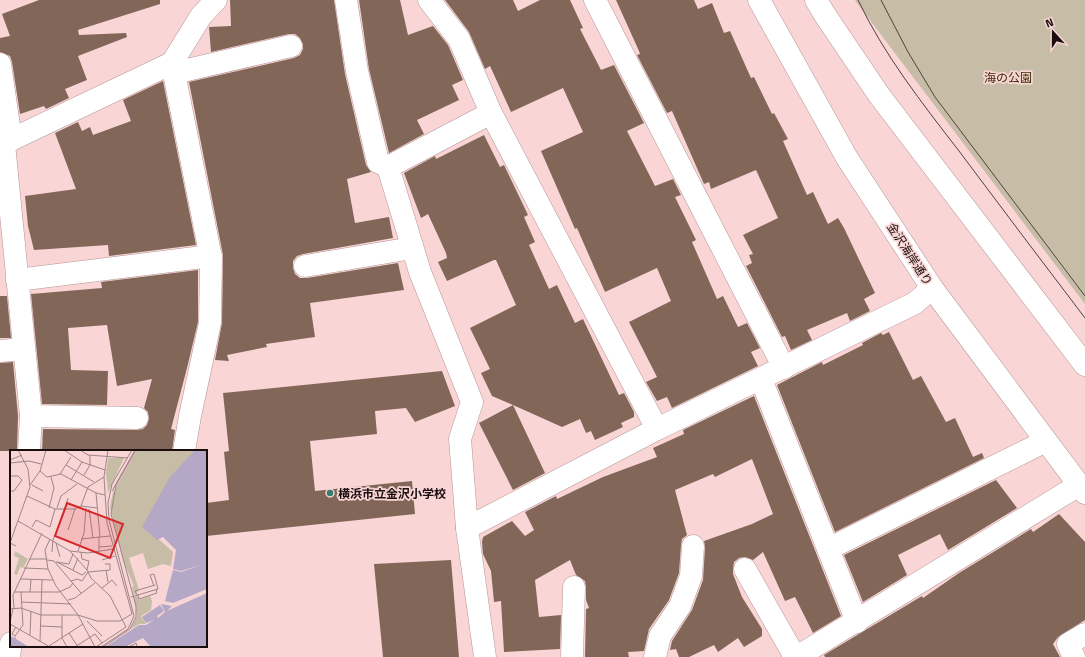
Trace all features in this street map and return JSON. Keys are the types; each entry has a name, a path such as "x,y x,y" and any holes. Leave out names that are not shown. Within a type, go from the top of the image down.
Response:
{"street":[{"path":"184,450 210,323 211,256 173,68 201,16 216,0"},
{"path":"346,0 358,71 378,162 388,168 412,248 472,402 460,439 467,528 485,657"},
{"path":"429,0 459,39 491,113 657,429"},
{"path":"595,0 784,368"},
{"name":"金沢海岸通り","path":"759,0 847,158 932,288 1082,489"},
{"path":"816,0 824,15 879,95 1085,365"},
{"path":"5,143 173,68 291,46"},
{"path":"0,64 5,143 23,349 31,416 29,450"},
{"path":"388,168 491,113"},
{"path":"305,266 412,248"},
{"path":"17,280 211,256"},
{"path":"467,528 657,429 915,303 932,288"},
{"path":"0,350 23,349"},
{"path":"761,379 857,622"},
{"path":"31,416 137,418"},
{"path":"828,549 1046,441"},
{"path":"745,569 796,657 1082,489"},
{"path":"655,657 660,636 680,606 690,576 693,546"},
{"path":"572,657 574,587"},
{"path":"1074,657 1068,644 1085,634"},
{"path":"9,657 10,647"}],"green space":[{"name":"海の公園","path":"855,0 1085,0 1085,304 857,3"}],"building":[{"path":"39,0 160,0 160,4 78,30 79,35 126,33 127,37 78,56 87,80 65,89 69,98 46,109 44,106 20,114 12,62 10,56 0,52 0,38 10,36 2,14"},
{"path":"230,0 334,0 345,74 366,165 371,172 347,179 355,223 389,217 393,238 303,254 297,256 293,261 293,268 295,274 300,278 307,278 398,263 404,290 310,303 315,337 266,344 267,347 227,355 229,361 215,360 222,323 223,255 189,82 294,58 300,55 303,49 303,44 300,38 295,34 289,34 211,52 209,27 231,26"},
{"path":"359,0 400,0 408,35 433,26 448,45 463,80 452,85 459,100 417,120 424,134 389,153 369,69"},
{"path":"445,0 513,0 518,11 540,0 570,0 583,28 580,29 601,70 614,65 644,123 627,131 655,186 673,179 681,195 675,197 696,240 692,242 717,299 723,296 738,327 747,323 760,348 751,352 758,366 672,408 667,397 657,401 646,382 657,377 629,322 671,301 657,268 605,292 577,228 575,229 541,151 583,132 563,88 511,112 490,66 485,69 469,32"},
{"path":"616,0 694,0 698,9 712,3 724,33 730,31 751,78 754,77 772,114 774,113 788,139 783,141 807,195 813,192 828,224 838,218 844,228 875,293 864,299 870,311 850,321 847,313 807,330 812,340 791,350 785,336 782,337 746,266 752,263 749,255 753,254 743,235 778,218 756,170 711,189 709,182 704,184 672,111 667,113 637,55 640,54 639,51"},
{"path":"163,81 196,245 109,256 108,245 34,250 28,226 25,196 76,189 55,133 78,122 82,131 90,127 93,135 131,121 123,100"},
{"path":"484,135 500,167 504,165 528,215 524,217 535,242 529,245 549,289 557,285 575,323 583,319 619,395 624,393 634,412 634,417 621,423 623,427 595,440 591,431 586,433 580,419 562,427 492,396 481,373 490,369 470,328 516,305 496,260 447,281 438,262 447,258 446,253 428,214 421,218 404,173 435,156 436,159"},
{"path":"198,270 198,322 171,429 175,430 172,450 42,450 43,429 137,430 143,429 147,425 149,419 148,412 144,408 152,379 117,386 107,325 68,328 71,370 108,371 107,405 42,404 31,294 102,288 101,282"},
{"path":"0,296 7,296 11,338 0,338"},
{"path":"889,332 913,380 921,376 946,422 955,418 973,457 982,453 984,458 835,532 777,385 822,362 823,365 863,345 862,343 881,333 883,335"},
{"path":"13,362 18,416 17,450 0,451 0,363"},
{"path":"442,371 455,406 415,422 406,408 375,411 377,434 310,441 315,491 412,481 415,514 207,536 207,503 229,500 224,452 229,451 223,393"},
{"path":"754,396 841,616 813,633 795,597 785,601 763,552 753,560 745,557 739,558 734,562 733,569 733,574 742,597 762,629 762,636 744,647 738,638 718,652 714,645 689,657 679,657 676,649 670,650 672,641 692,610 703,580 704,541 752,524 773,514 752,459 715,477 713,474 675,490 687,535 682,539 679,573 669,600 649,629 644,651 628,652 629,657 585,657 586,609 589,608 586,600 586,587 585,581 576,575 570,560 535,580 539,617 561,615 560,649 504,652 501,601 494,602 491,571 483,554 483,537 512,521 525,536 534,530 525,512 556,496 557,499 603,477 657,457 653,448 684,434 683,430"},
{"path":"513,405 545,473 513,490 479,423"},
{"path":"996,480 1017,508 948,550 940,534 898,555 907,575 863,602 844,555"},
{"path":"1059,514 1085,542 1085,620 1058,637 1053,644 1060,657 825,657 824,655 922,596 923,598 959,573 1031,529 1033,532"},
{"path":"451,560 459,657 383,657 374,564"}],"tram line":[{"path":"858,0 868,20 904,78 1085,318"},
{"path":"881,0 908,52 935,97 1085,296"}],"place":[{"name":"横浜市立金沢小学校","path":"330,493"}]}
